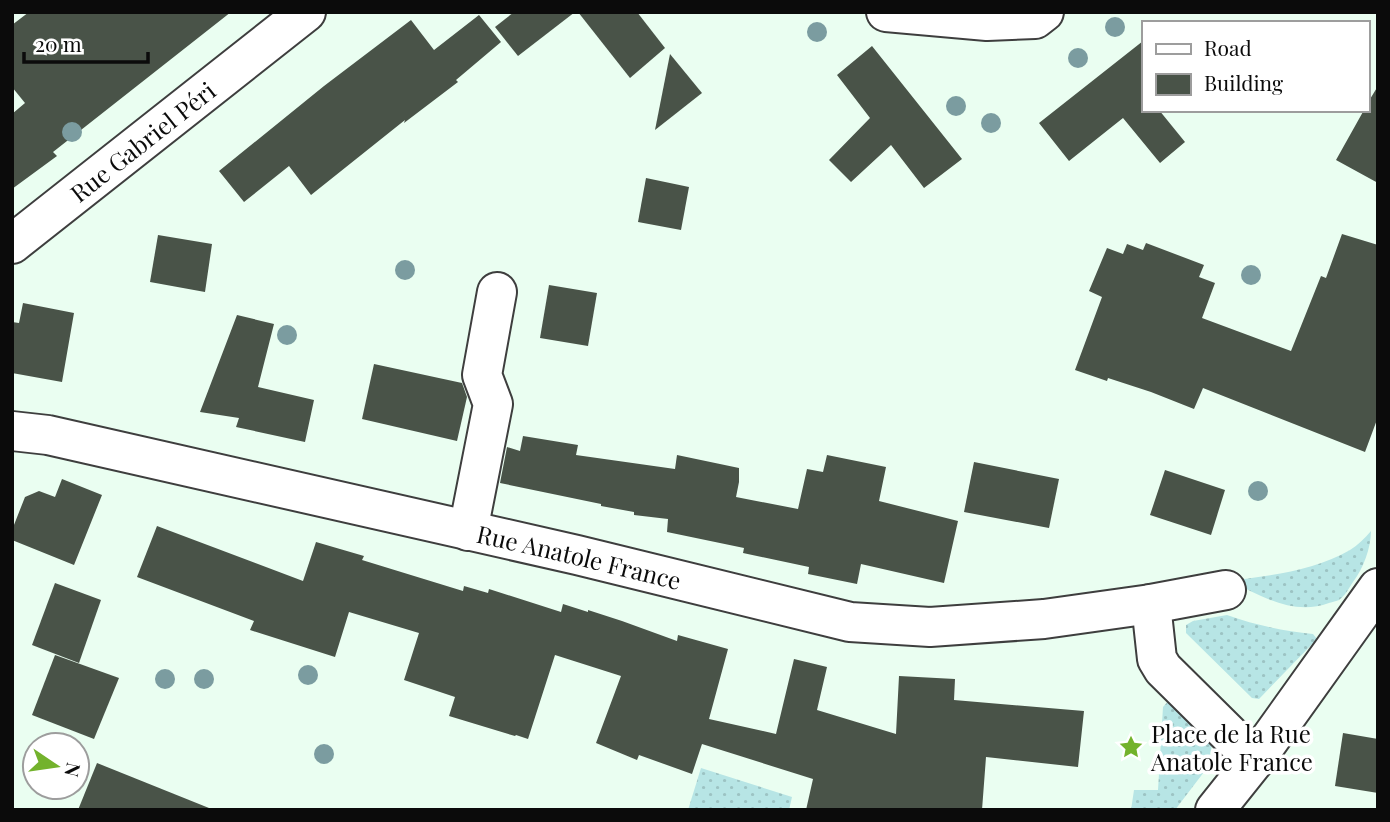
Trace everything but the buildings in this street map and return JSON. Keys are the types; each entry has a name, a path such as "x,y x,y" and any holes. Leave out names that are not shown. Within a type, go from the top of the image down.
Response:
{"street":[{"name":"Rue Gabriel Péri","path":"12,244 306,12"},
{"path":"886,12 986,21 1035,19 1044,12"},
{"path":"468,531 493,404 482,375 497,292"},
{"name":"Rue Anatole France","path":"12,431 48,435 576,555 850,622 942,626 1044,619 1226,590"},
{"path":"1215,810 1255,760 1378,588"},
{"path":"1151,604 1157,659 1163,669 1255,760"}],"shaded area":[{"path":"1371,531 1363,565 1339,600 1316,606 1291,606 1266,598 1231,581 1322,563 1350,550"},
{"path":"1227,615 1269,627 1313,634 1317,639 1259,699 1252,698 1186,633 1186,625 1193,621"},
{"path":"1170,699 1212,745 1207,768 1175,810 1131,810 1134,790 1158,790 1163,707"},
{"path":"701,768 792,797 789,810 688,810"}],"place":[{"name":"Place de la Rue Anatole France","path":"1131,747"}]}
